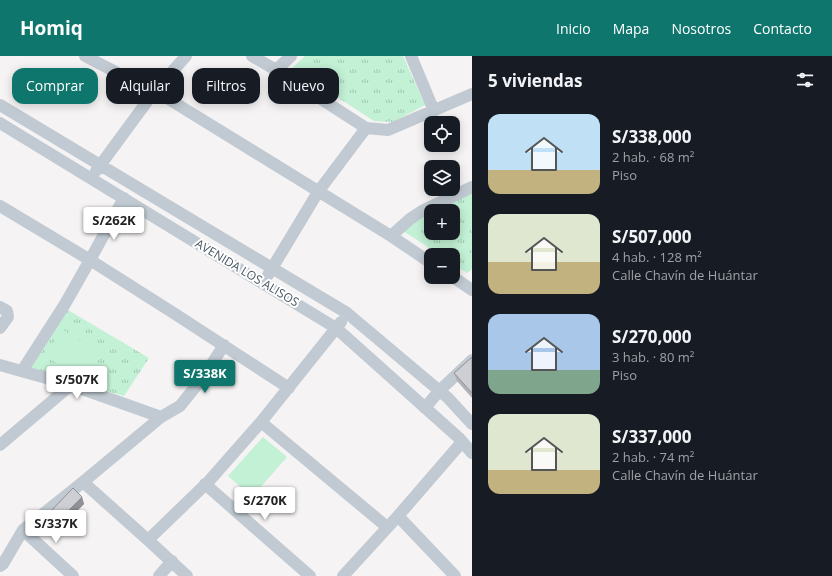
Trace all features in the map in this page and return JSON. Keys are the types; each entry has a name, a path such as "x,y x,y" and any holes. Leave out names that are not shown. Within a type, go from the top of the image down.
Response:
{"street":[{"path":"85,56 108,68"},
{"path":"175,68 186,56"},
{"path":"252,56 273,68"},
{"path":"278,68 291,56"},
{"path":"411,56 434,111"},
{"path":"329,104 366,128 388,130 472,94"},
{"path":"91,178 145,104"},
{"path":"176,104 391,236 424,258"},
{"name":"AVENIDA LOS ALISOS","path":"0,105 348,313 448,398 472,424"},
{"name":"AVENIDA LOS ALISOS","path":"0,123 336,328 462,442 472,453"},
{"path":"263,283 318,192 366,128"},
{"path":"391,236 410,219 472,187"},
{"path":"22,371 65,304 124,198"},
{"path":"0,206 90,260 289,388"},
{"path":"460,282 472,290"},
{"path":"0,307 7,311 8,317 0,328"},
{"path":"148,540 205,484 261,422 348,313"},
{"path":"0,566 23,530 161,418 180,406 204,376 224,345"},
{"path":"425,408 438,391 472,360"},
{"path":"0,365 71,385 161,418"},
{"path":"0,445 71,385"},
{"path":"261,422 387,527"},
{"path":"345,575 462,442"},
{"path":"83,482 187,576"},
{"path":"205,484 310,576"},
{"path":"398,516 456,576"},
{"path":"23,530 73,576"},
{"path":"159,576 172,562"}],"green space":[{"path":"305,56 403,56 425,105 393,122 374,121 339,98 339,68 292,68"},
{"path":"472,193 472,269 467,273 460,268 460,248 429,248 403,231 424,216 424,240 460,240 460,204 449,204"},
{"path":"472,198 472,231 460,210 460,205"},
{"path":"68,310 149,358 124,396 30,369"},
{"path":"62,329 101,355 84,380 45,356"},
{"path":"263,437 287,457 252,497 228,476"}],"building":[{"path":"472,357 472,393 454,373"},
{"path":"73,488 82,497 53,526 45,517"}]}
